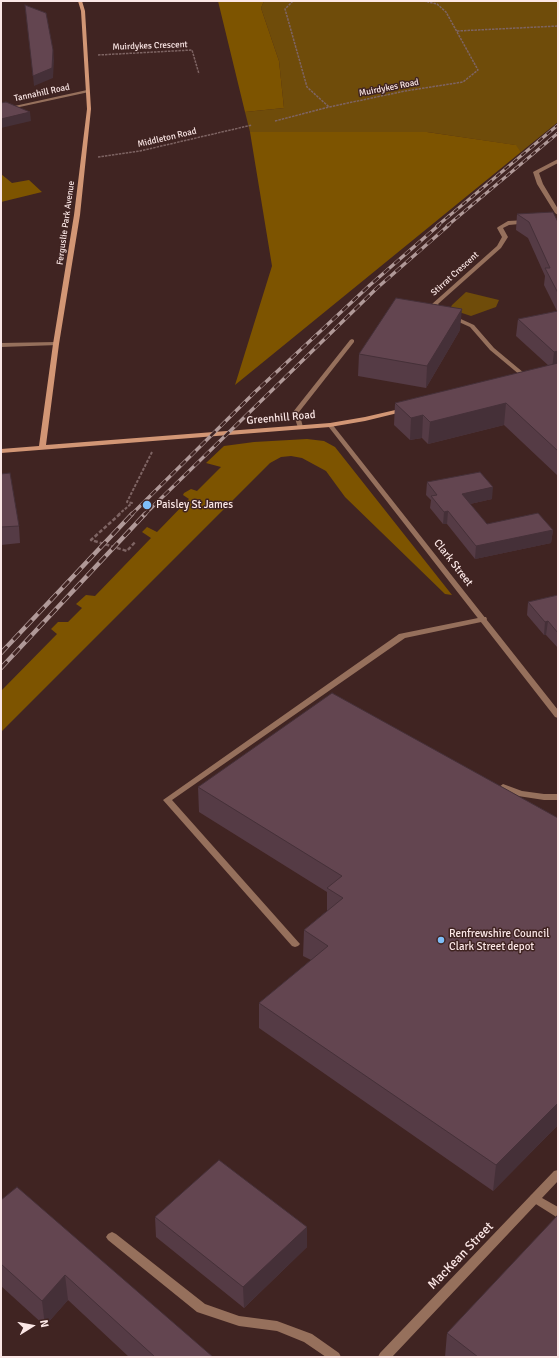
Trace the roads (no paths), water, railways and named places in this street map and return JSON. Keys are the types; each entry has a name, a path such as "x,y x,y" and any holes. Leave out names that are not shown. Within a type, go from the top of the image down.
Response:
{"street":[{"name":"Ferguslie Park Avenue","path":"42,448 84,158 89,109 83,11 80,1"},
{"name":"Tannahill Road","path":"1,110 87,91"},
{"path":"558,161 536,172 540,184 558,213"},
{"name":"Stirrat Crescent","path":"528,379 492,349 472,326 440,313 435,304 499,247 504,237 500,228 508,223 535,221"},
{"path":"300,428 296,412 352,341"},
{"path":"1,345 56,344"},
{"path":"520,381 535,377"},
{"name":"Greenhill Road","path":"1,451 330,425 365,420 410,409"},
{"name":"Clark Street","path":"330,425 558,715"},
{"path":"295,944 167,800 402,636 484,619"},
{"path":"503,787 521,794 558,797"},
{"name":"MacKean Street","path":"384,1357 558,1174"},
{"path":"535,1198 558,1213"},
{"path":"112,1237 201,1308 239,1321 277,1326 308,1338 335,1357"}],"railway":[{"path":"437,226 558,125"},
{"path":"447,226 558,133"},
{"path":"132,514 254,393 370,285 439,225"},
{"path":"145,514 377,288 449,225"},
{"path":"1,653 132,514"},
{"path":"1,668 145,514"}],"place":[{"name":"Paisley St James","path":"147,505"},
{"name":"Renfrewshire Council Clark Street depot","path":"441,940"}]}
